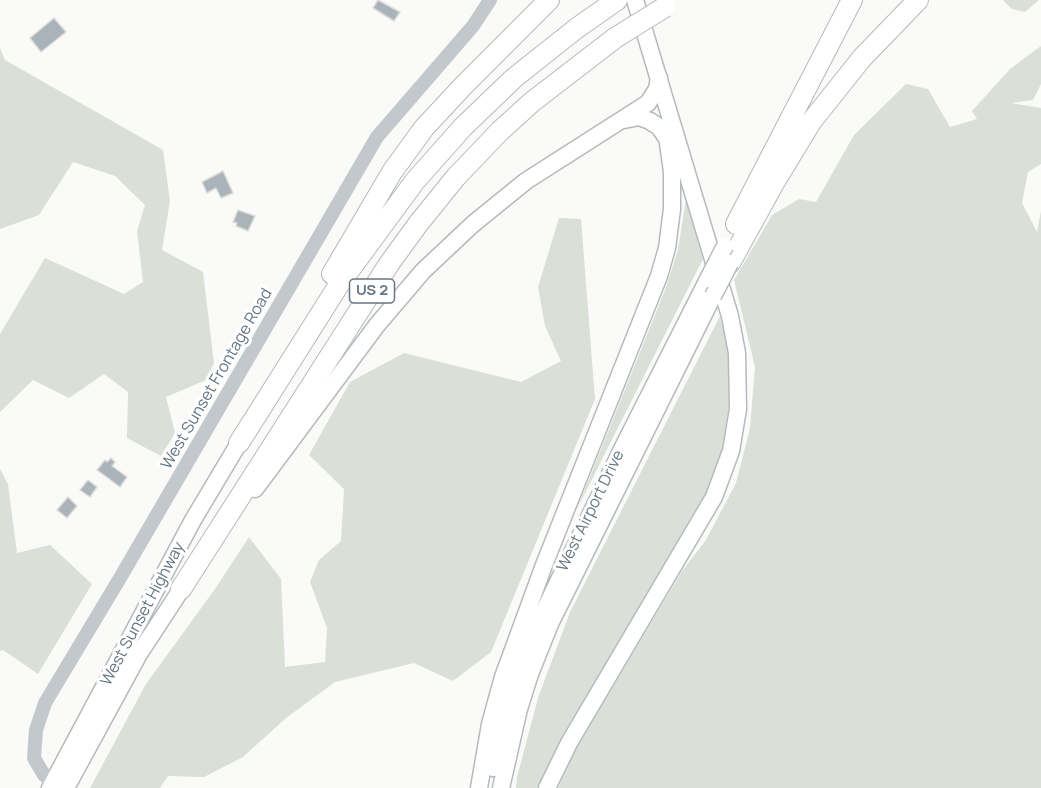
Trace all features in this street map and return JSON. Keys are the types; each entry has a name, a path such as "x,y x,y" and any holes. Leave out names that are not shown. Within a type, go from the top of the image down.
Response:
{"highway":[{"path":"239,443 301,328 401,157 442,107 549,0"},
{"path":"728,255 852,0"},
{"path":"728,255 811,122 862,58 918,0"},
{"name":"US 2","path":"181,589 389,264 456,177 500,131 532,102 615,38 671,3"},
{"name":"US 2","path":"239,443 340,283 415,181 464,127 514,78 611,4"}],"main road":[{"path":"547,788 580,724 714,497 731,451 738,409 737,353 730,316 657,85 627,0"},
{"path":"479,788 490,724 503,677 540,575 659,276 667,248 672,209 672,172 668,140 657,85 635,0"},
{"name":"West Sunset Highway","path":"58,787 181,589 372,332 423,272 473,224 509,194 542,170 646,105 657,85"},
{"path":"615,124 629,118 644,118 659,127 668,140"},
{"name":"West Airport Drive","path":"489,788 506,710 532,633 708,279 728,255"},
{"name":"West Airport Drive","path":"501,788 516,718 543,639 713,296 728,255"},
{"name":"West Sunset Highway","path":"58,787 193,520 239,443"}],"street":[{"name":"West Sunset Frontage Road","path":"58,787 44,776 34,758 36,730 45,703 377,137 473,26 490,0"}],"shaded area":[{"path":"1003,0 1039,0 1025,12 1012,9"},
{"path":"1041,46 1041,84 1033,100 1011,103 1041,108 1041,164 1028,172 1022,203 1037,232 1041,211 1041,788 558,788 576,749 682,571 706,540 736,483 750,428 755,367 734,280 772,215 799,199 816,202 854,135 906,84 928,89 950,127 977,119 972,111 1010,69"},
{"path":"0,48 5,60 163,150 170,201 162,250 203,272 214,363 206,380 166,397 175,433 161,456 127,438 128,392 104,374 69,398 33,380 0,412 0,334 45,258 124,294 143,282 137,231 145,205 115,176 73,162 39,215 0,229"},
{"path":"686,199 703,259 577,509 665,290 678,250"},
{"path":"559,218 581,219 595,399 491,652 453,681 414,663 335,682 286,718 243,757 204,777 168,776 160,788 90,788 146,684 215,589 249,537 281,579 285,667 325,662 327,628 310,582 319,560 341,541 344,489 309,455 350,382 404,353 521,382 561,361 545,326 538,287"},
{"path":"720,316 729,355 729,406 722,450 706,493 684,537 562,736 537,788 516,788 538,698 570,612"},
{"path":"0,469 8,484 17,553 50,545 92,584 38,674 3,650 0,651"}],"building":[{"path":"378,0 400,12 394,21 373,8"},
{"path":"54,18 66,32 41,52 30,38"},
{"path":"223,171 233,193 221,198 216,188 207,193 202,182"},
{"path":"238,210 255,216 248,231 236,226 237,223 233,222"},
{"path":"111,458 115,462 112,466 127,477 120,487 97,470 105,460 107,462"},
{"path":"88,480 97,487 90,497 80,490"},
{"path":"68,497 77,506 67,518 57,510"}]}
